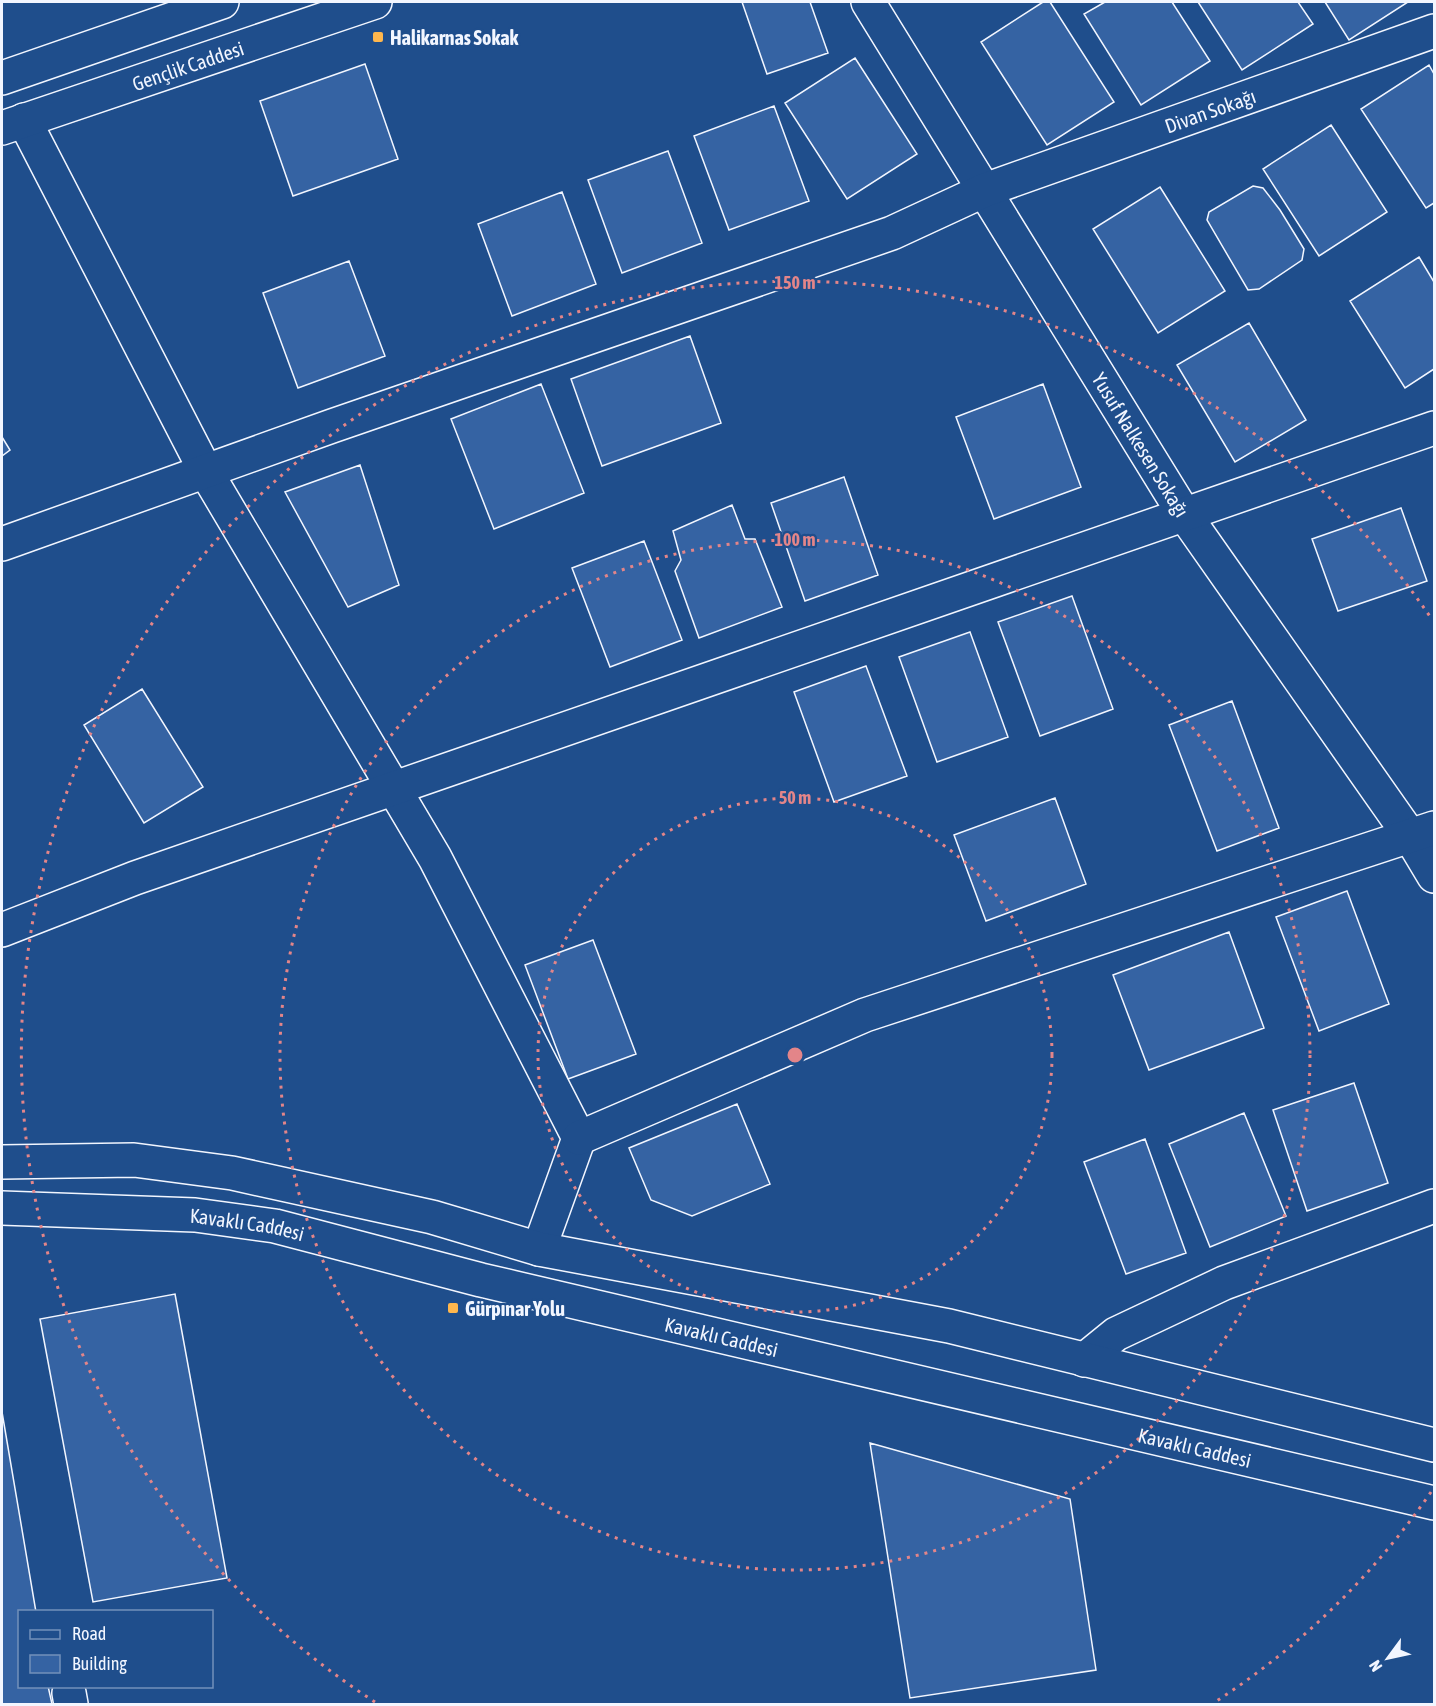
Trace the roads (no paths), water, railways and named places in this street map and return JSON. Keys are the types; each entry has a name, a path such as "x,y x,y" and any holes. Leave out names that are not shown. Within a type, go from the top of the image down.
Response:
{"street":[{"path":"2,78 222,2"},
{"name":"Gençlik Caddesi","path":"13,124 375,2"},
{"name":"Yusuf Nalkesen Sokağı","path":"868,2 1184,514 1422,832 1434,876"},
{"name":"Divan Sokağı","path":"2,544 892,233 985,190 1434,31"},
{"path":"13,124 206,472 435,858 579,1138"},
{"path":"2,930 135,878 1434,428"},
{"path":"539,1249 579,1138 865,1015 1422,832"},
{"path":"2,1162 134,1160 232,1173 432,1217 539,1249 949,1326 1434,1445"},
{"path":"1084,1360 1116,1334 1224,1283 1434,1206"},
{"name":"Kavaklı Caddesi","path":"2,1208 195,1215 275,1226 493,1283 1434,1503"}],"place":[{"name":"Halikarnas Sokak","path":"378,37"},
{"name":"Gürpınar Yolu","path":"453,1308"}]}
